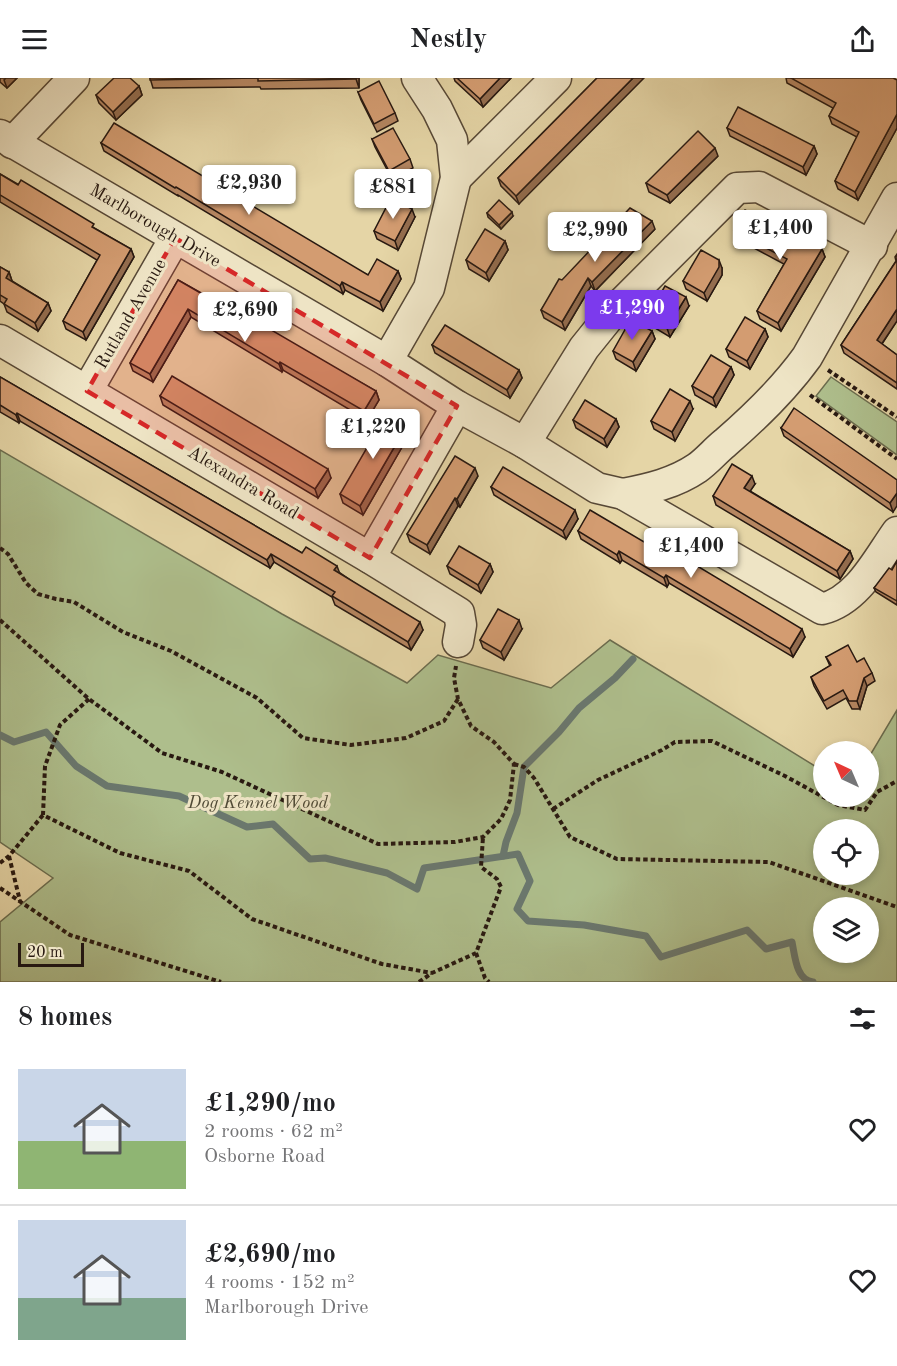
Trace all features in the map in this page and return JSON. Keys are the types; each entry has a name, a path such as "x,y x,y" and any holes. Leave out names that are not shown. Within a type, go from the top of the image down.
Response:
{"street":[{"path":"6,139 74,78"},
{"path":"387,361 429,288 456,178 452,140 437,109 417,78"},
{"path":"456,178 556,78"},
{"name":"Marlborough Drive","path":"6,139 387,361 597,488 623,494"},
{"path":"525,443 584,348 613,312 737,188 759,187 872,246"},
{"path":"623,494 669,482 696,468 745,426 790,381 807,357 872,246 897,198"},
{"name":"Rutland Avenue","path":"87,390 175,238"},
{"name":"Alexandra Road","path":"0,340 459,613 461,625 458,642"},
{"path":"370,558 457,405"},
{"path":"623,494 822,609 834,606 847,598 897,532"}],"path":[{"path":"807,357 897,417"},
{"path":"790,381 897,459"},
{"path":"0,548 9,554 26,583 38,594 56,600 74,602 123,632 171,651 257,698 303,738 351,745 406,738 444,721 458,699"},
{"path":"0,620 89,699 162,753 222,772 378,844 455,842 483,837 501,819 510,800 514,764"},
{"path":"454,678 458,699 471,726 494,742 514,764 524,767 534,778 570,837 617,859 769,862 897,907"},
{"path":"0,863 9,856 43,815 45,766 60,725 89,699"},
{"path":"553,809 598,780 675,742 712,741 785,776 838,805 865,810 877,792 897,781"},
{"path":"43,815 120,854 189,871 252,919 382,964 432,973"},
{"path":"483,837 481,867 492,873 501,887 477,952 485,978 489,982"},
{"path":"9,856 20,901"},
{"path":"0,888 70,935 221,982"},
{"path":"419,982 432,973 477,952"}],"highlighted area":[{"path":"175,238 457,406 370,558 87,391"}],"green space":[{"path":"831,377 897,422 897,455 816,396"},
{"name":"Dog Kennel Wood","path":"0,450 282,614 407,683 438,655 551,688 610,640 813,765 813,807 879,807 879,741 897,710 897,982 0,982 0,922 53,878 0,842"}],"building":[{"path":"114,78 130,78 139,86 113,112 96,95"},
{"path":"150,78 258,78 150,80"},
{"path":"258,78 356,78 356,79 258,81"},
{"path":"457,78 500,78 480,99"},
{"path":"597,78 633,78 516,196 498,178"},
{"path":"791,78 893,78 897,80 897,114 855,192 835,181 859,132 829,116 836,103"},
{"path":"379,81 395,113 374,124 358,92"},
{"path":"738,107 814,146 803,167 727,128"},
{"path":"114,123 368,275 377,259 398,271 380,302 342,282 340,286 101,143"},
{"path":"393,128 410,159 389,171 372,139"},
{"path":"698,131 715,148 667,195 646,183"},
{"path":"0,174 18,185 21,180 94,224 92,227 131,249 83,332 63,321 100,255 0,195"},
{"path":"391,198 412,209 395,241 374,231"},
{"path":"499,200 512,212 499,225 487,213"},
{"path":"630,208 652,221 592,282 588,278 562,322 541,310 559,279 562,280"},
{"path":"745,210 822,249 778,323 757,311 787,259 734,231"},
{"path":"485,229 505,241 486,273 466,260"},
{"path":"701,250 719,260 719,267 704,293 683,281"},
{"path":"897,260 897,309 877,340 897,355 897,383 841,345"},
{"path":"0,267 9,272 6,278 48,303 35,323 4,304 7,299 0,295"},
{"path":"178,280 216,302 218,299 376,391 364,411 280,362 279,364 188,309 150,374 130,363"},
{"path":"665,286 686,297 667,328 647,317"},
{"path":"745,317 765,329 747,361 726,349"},
{"path":"631,319 652,331 633,362 613,351"},
{"path":"445,325 519,370 507,390 432,345"},
{"path":"711,355 731,367 713,398 692,386"},
{"path":"172,376 328,469 315,489 160,396"},
{"path":"0,377 302,553 306,547 337,566 334,570 420,622 408,642 332,596 335,592 271,554 267,560 0,405"},
{"path":"670,389 690,401 672,432 651,421"},
{"path":"585,400 616,419 604,439 573,420"},
{"path":"794,408 897,480 897,493 890,503 781,428"},
{"path":"386,415 406,427 360,506 340,494"},
{"path":"455,456 475,468 427,545 407,534"},
{"path":"732,464 752,476 744,488 850,551 837,571 713,496"},
{"path":"503,467 575,510 563,531 491,487"},
{"path":"590,510 644,542 645,540 687,564 689,561 802,629 790,649 666,575 664,578 619,551 617,555 578,531"},
{"path":"459,546 490,564 478,585 447,566"},
{"path":"897,561 897,601 874,588 889,568 892,570"},
{"path":"498,609 519,620 501,652 480,640"},
{"path":"848,645 857,662 864,658 872,673 864,678 857,701 849,701 843,690 824,701 811,677 831,665 826,657"}],"waterway":[{"path":"503,856 517,813 524,767 579,708 615,678 633,659"},
{"path":"0,735 14,742 46,732 76,766 107,786 179,796 247,827 273,824 310,859 325,858 387,873 417,889 424,868 518,854 530,881 517,909 528,921 584,925 646,936 661,957 747,930 766,949 792,942 800,972 803,977 813,982"}]}
